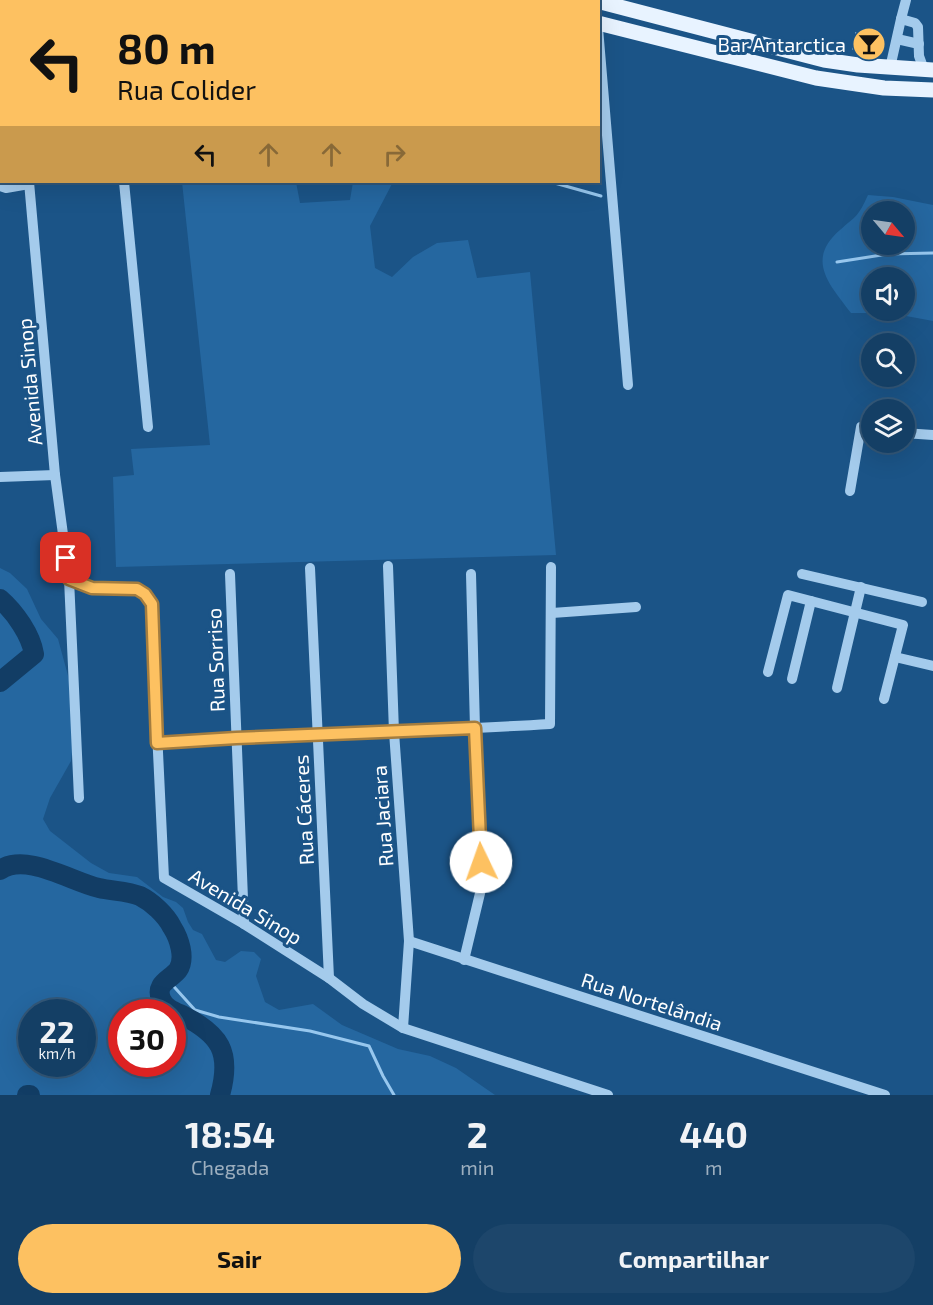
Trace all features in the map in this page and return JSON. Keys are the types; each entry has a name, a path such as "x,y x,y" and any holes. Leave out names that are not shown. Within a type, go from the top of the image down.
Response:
{"main road":[{"path":"600,2 830,61 928,70"},
{"path":"600,23 824,79 884,88 933,90"},
{"path":"824,79 844,73 890,68"}],"street":[{"path":"890,68 906,0"},
{"path":"902,19 915,22 918,27 919,56 928,70"},
{"path":"897,39 919,44"},
{"path":"600,52 628,385"},
{"path":"0,186 6,188 29,183"},
{"name":"Avenida Sinop","path":"29,183 55,475 69,579 79,798"},
{"path":"124,183 148,427"},
{"path":"850,491 861,427"},
{"path":"915,434 933,435"},
{"path":"0,477 55,475"},
{"name":"Rua Jaciara","path":"388,566 394,732 409,941 403,1028"},
{"path":"157,743 550,724 552,567"},
{"name":"Rua Cáceres","path":"310,568 329,978"},
{"name":"Rua Sorriso","path":"230,574 244,924"},
{"path":"464,960 482,885 471,574"},
{"path":"802,574 922,602"},
{"name":"Avenida Sinop","path":"69,579 92,588 137,589 152,604 164,878 244,924 329,978 363,1004 403,1028 608,1095"},
{"path":"837,688 861,587"},
{"path":"768,672 788,595 903,624 885,699"},
{"path":"792,679 811,601"},
{"path":"552,613 636,607"},
{"path":"895,657 933,666"},
{"name":"Rua Nortelândia","path":"409,941 885,1095"}],"shaded area":[{"path":"182,183 296,183 300,203 350,200 353,183 392,183 370,226 375,268 392,277 413,257 437,243 468,240 477,278 530,272 556,555 116,567 113,477 134,475 131,449 210,445"},
{"path":"868,195 913,201 865,201"},
{"path":"915,201 933,205 933,321 915,318 915,267 861,267 861,313 851,313 829,282 823,262 824,252 830,241 861,209 861,255 915,255"},
{"path":"0,568 10,573 27,589 41,619 58,639 70,683 73,745 71,761 50,798 43,819 50,831 91,863 109,873 137,877 163,897 176,902 183,908 193,930 202,934 216,960 225,962 241,951 254,952 261,959 256,976 265,1002 279,1010 313,1004 342,1025 398,1049 430,1056 456,1068 495,1095 0,1095"}],"building":[{"name":"Bar Antarctica","path":"856,33 884,38 882,51 876,50 875,53 853,49"}],"waterway":[{"path":"555,183 601,196"},
{"path":"837,262 888,254 933,253"},
{"path":"0,599 22,624 30,639 34,654 0,682"},
{"path":"0,870 11,865 36,866 88,885 135,894 158,909 175,932 181,954 178,970 164,982 160,989 161,999 170,1009 206,1029 220,1046 224,1067 220,1095"},
{"path":"167,979 195,1010 219,1017 310,1031 369,1046 394,1095"}],"place":[{"name":"Bar Antarctica","path":"869,44"}],"route":[{"path":"66,558 69,579 77,584 92,588 141,590 152,604 157,743 475,728 481,862"}]}
